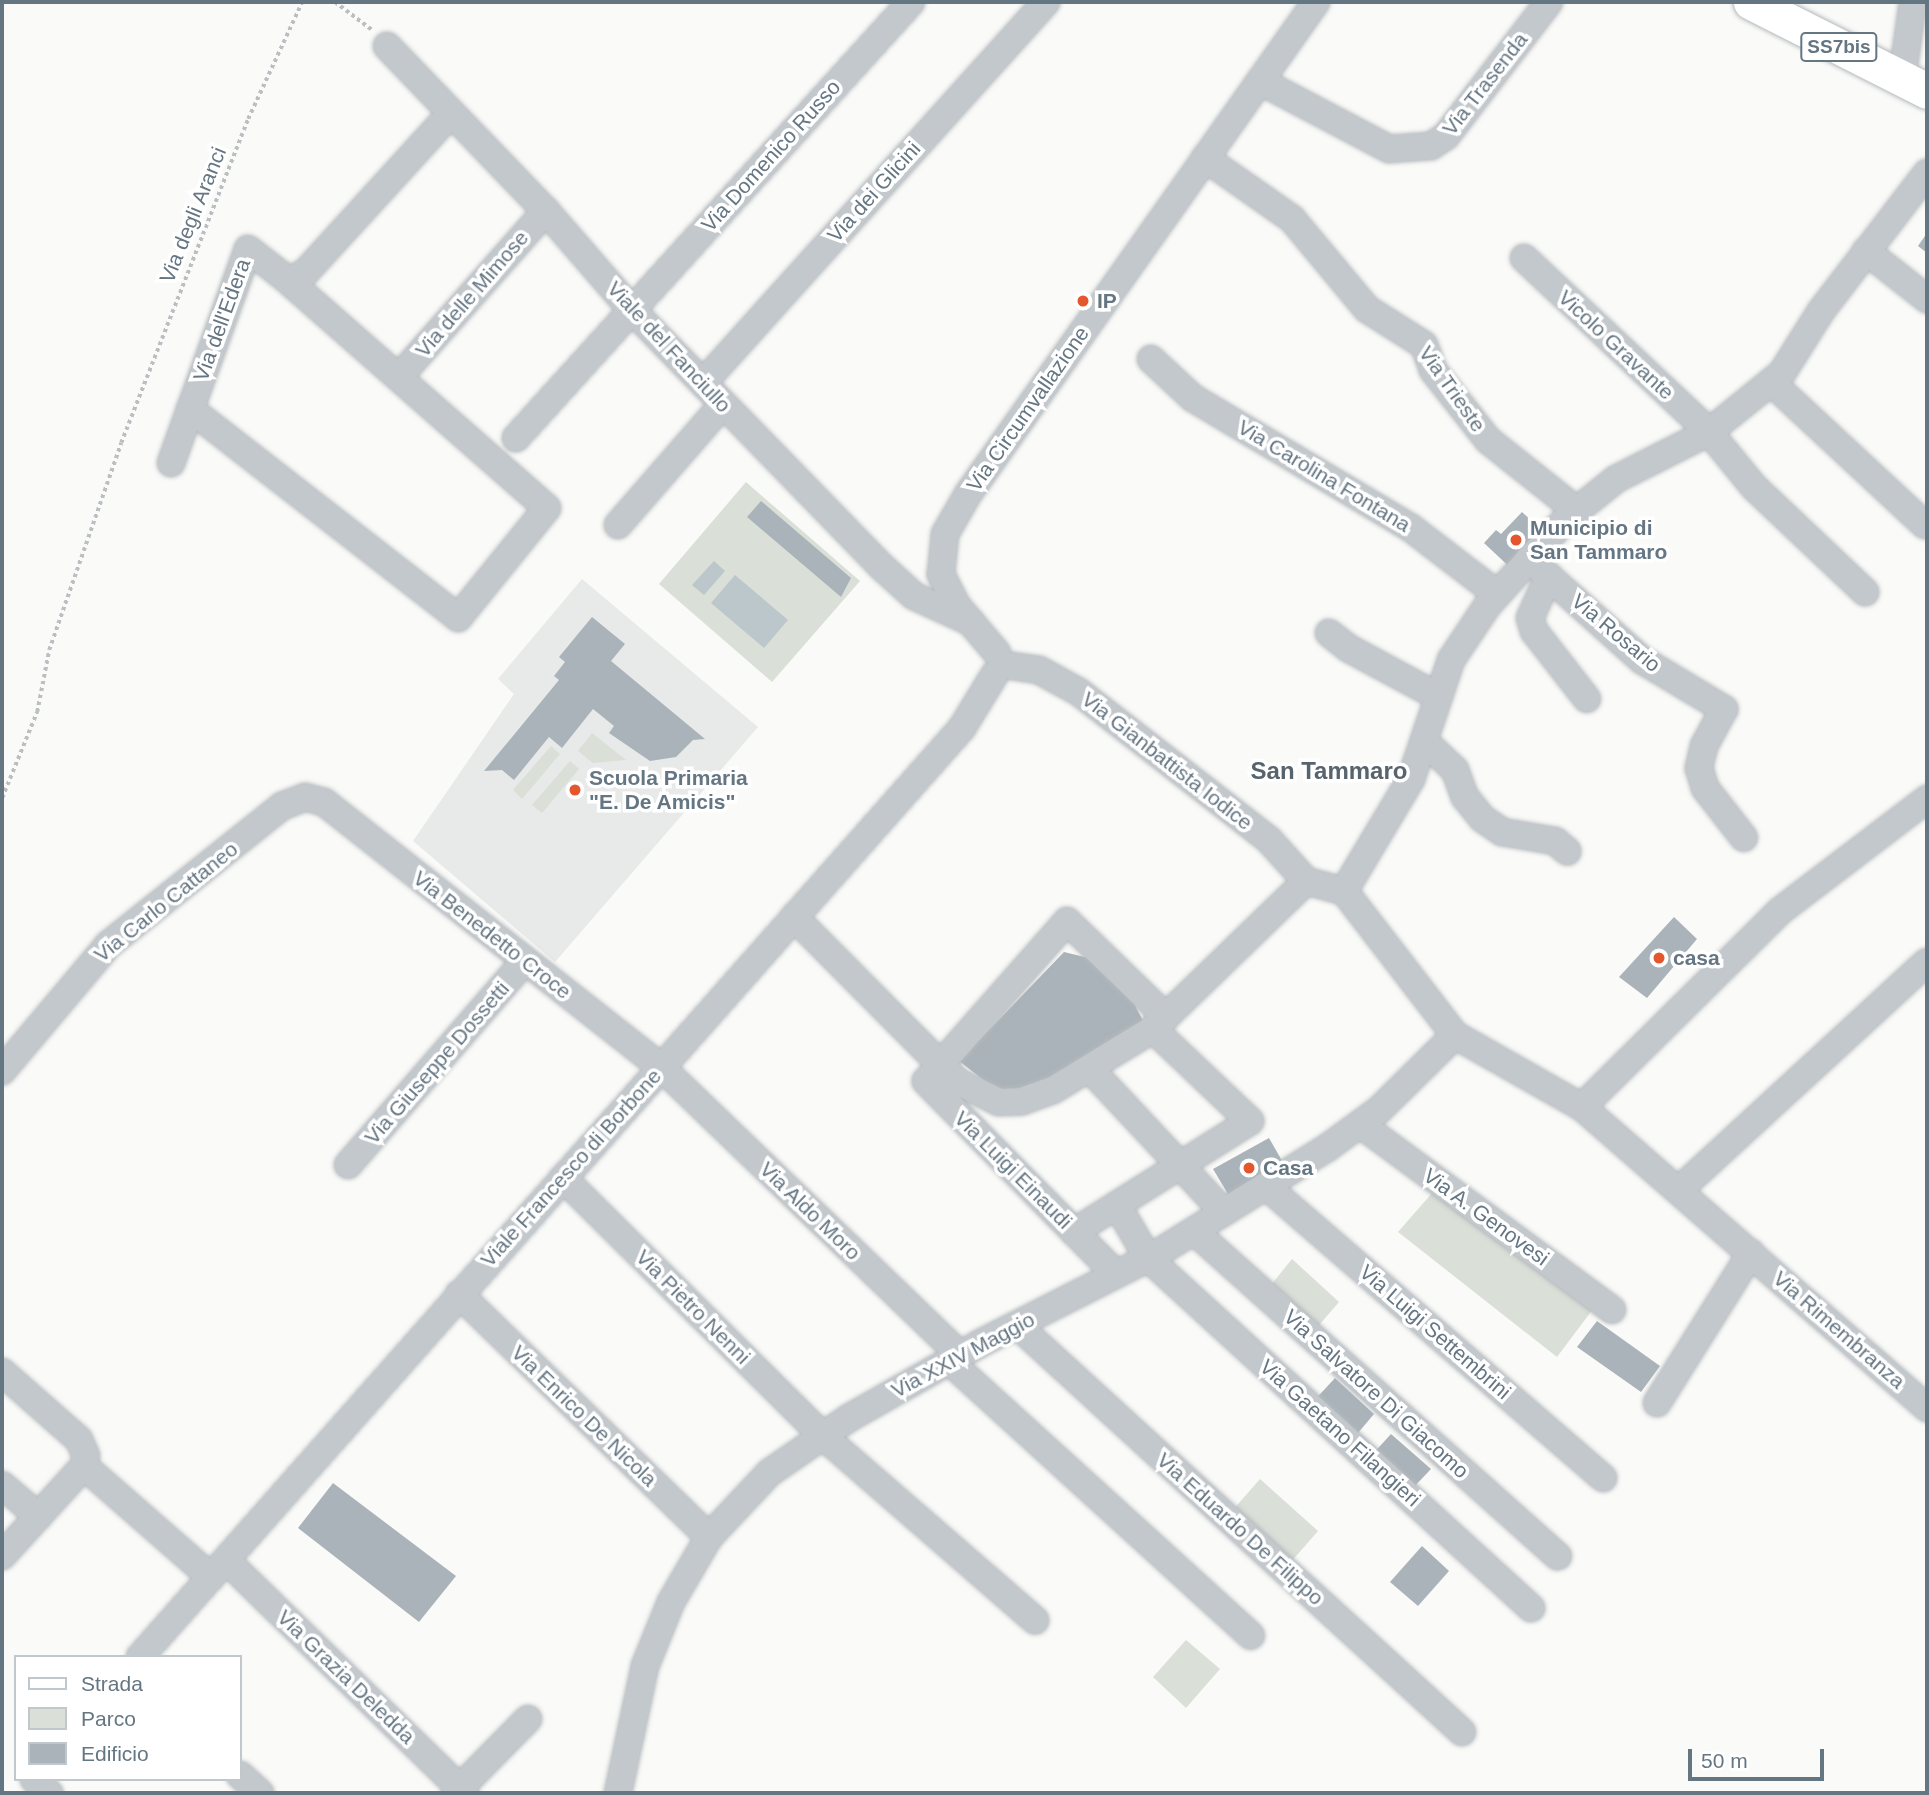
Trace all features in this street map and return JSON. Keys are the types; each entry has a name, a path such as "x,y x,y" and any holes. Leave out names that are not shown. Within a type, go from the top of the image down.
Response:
{"main road":[{"name":"SS7bis","path":"1751,2 1914,85"}],"street":[{"name":"Via Domenico Russo","path":"516,438 911,2"},
{"name":"Via dei Glicini","path":"703,383 1046,2"},
{"name":"Via Circumvallazione","path":"1001,664 941,574 945,534 968,494 1316,2"},
{"name":"Via Trasenda","path":"1259,81 1389,149 1431,146 1446,136 1549,2"},
{"path":"1913,2 1914,85"},
{"name":"Viale del Fanciullo","path":"387,46 546,211 631,309 914,596 971,622"},
{"path":"190,409 458,618 547,508 289,281 306,272 451,113"},
{"name":"Via Trieste","path":"1205,158 1292,219 1367,309 1423,345 1433,370 1488,440 1576,510"},
{"path":"1587,699 1534,631 1530,618 1539,568 1576,510 1616,479 1709,432 1782,373 1866,251 1927,173"},
{"name":"Via delle Mimose","path":"399,377 546,211"},
{"name":"Via dell'Edera","path":"171,463 248,249 289,281"},
{"path":"1866,251 1927,299"},
{"name":"Vicolo Gravante","path":"1524,258 1709,432 1754,487 1865,592"},
{"name":"Via Carolina Fontana","path":"1151,359 1193,398 1411,528 1497,594"},
{"path":"1771,382 1925,525"},
{"path":"618,525 723,404"},
{"path":"1344,891 1411,779 1451,660 1497,594 1539,568"},
{"name":"Via Rosario","path":"1539,568 1642,660 1724,709 1704,746 1699,768 1705,788 1744,838"},
{"path":"1329,633 1348,648 1439,696"},
{"name":"Via Gianbattista Iodice","path":"1001,664 1039,670 1079,692 1269,840 1306,881"},
{"name":"Viale Francesco di Borbone","path":"143,1655 961,727 1001,664"},
{"path":"1424,741 1455,770 1465,797 1483,819 1502,832 1555,841 1567,851"},
{"name":"Via Carlo Cattaneo","path":"2,1071 108,945 282,806 305,797 324,802"},
{"path":"1582,1107 1780,911 1927,799"},
{"name":"Via Benedetto Croce","path":"324,802 661,1068"},
{"path":"794,917 941,1064 976,1094 999,1102 1022,1101 1049,1092 1090,1069 1159,1023 1306,881 1344,891 1455,1035"},
{"path":"941,1064 1067,921 1250,1121 1074,1231"},
{"name":"Via Giuseppe Dossetti","path":"348,1165 525,961"},
{"path":"1679,1190 1927,962"},
{"name":"Via Rimembranza","path":"1455,1035 1582,1107 1927,1408"},
{"name":"Via XXIV Maggio","path":"618,1793 645,1666 670,1602 709,1537 769,1474 824,1436 954,1358 1148,1258 1266,1186 1360,1124 1455,1035"},
{"name":"Via Luigi Einaudi","path":"941,1064 926,1081 1116,1275"},
{"name":"Via Aldo Moro","path":"661,1068 954,1358 1251,1636"},
{"path":"1090,1069 1224,1212"},
{"name":"Via A. Genovesi","path":"1360,1124 1612,1310"},
{"name":"Via Pietro Nenni","path":"563,1178 824,1436 1035,1620"},
{"name":"Via Luigi Settembrini","path":"1266,1186 1603,1478"},
{"name":"Via Gaetano Filangieri","path":"1117,1205 1148,1258 1531,1608"},
{"name":"Via Salvatore Di Giacomo","path":"1194,1231 1558,1556"},
{"path":"1657,1403 1751,1253"},
{"name":"Via Enrico De Nicola","path":"459,1294 709,1537"},
{"name":"Via Eduardo De Filippo","path":"1017,1325 1462,1732"},
{"path":"2,1372 79,1440 86,1456 83,1466 2,1556"},
{"name":"Via Grazia Deledda","path":"83,1466 218,1568 460,1792"},
{"path":"2,1485 38,1516"},
{"path":"460,1792 528,1719"},
{"path":"242,1777 260,1793"},
{"path":"35,1781 49,1793"}],"path":[{"name":"Via degli Aranci","path":"2,798 37,712 49,650 121,443 248,119 303,2"},
{"path":"335,2 361,19 387,46"}],"shaded area":[{"path":"714,561 725,571 704,595 692,585"},
{"path":"735,575 788,620 764,648 711,603"},
{"name":"Scuola Primaria \"E. De Amicis\"","path":"582,579 758,727 555,962 413,841 514,694 498,679"}],"green space":[{"path":"746,482 860,581 772,682 659,584"},
{"path":"592,733 626,760 593,763 578,751"},
{"path":"551,746 560,754 522,799 513,790"},
{"path":"570,761 579,769 542,813 532,805"},
{"path":"1433,1192 1593,1309 1557,1357 1398,1232"},
{"path":"1292,1259 1339,1302 1314,1331 1267,1290"},
{"path":"1260,1479 1318,1531 1290,1563 1232,1511"},
{"path":"1186,1640 1220,1669 1186,1708 1153,1677"}],"building":[{"path":"1927,233 1927,253 1918,246"},
{"path":"761,501 851,578 841,597 747,517"},
{"name":"Municipio di San Tammaro","path":"1522,512 1548,536 1516,573 1484,543 1496,530 1501,534"},
{"path":"592,617 625,644 611,661 705,739 693,740 676,757 650,761 609,733 614,726 593,709 562,748 549,737 514,780 502,770 484,771 559,680 554,676 565,662 559,657"},
{"name":"casa","path":"1674,917 1697,939 1647,998 1619,977"},
{"path":"1064,952 1097,960 1125,986 1149,1032 1086,1071 1010,1091 991,1086 959,1061"},
{"name":"Casa","path":"1269,1138 1285,1166 1231,1199 1213,1169"},
{"path":"1597,1321 1660,1366 1641,1392 1577,1347"},
{"path":"1335,1378 1374,1414 1352,1440 1311,1404"},
{"path":"1391,1434 1431,1469 1410,1491 1370,1457"},
{"path":"333,1483 456,1576 419,1622 298,1528"},
{"path":"1422,1546 1449,1571 1418,1606 1390,1582"}],"place":[{"name":"IP","path":"1083,301"},
{"name":"Municipio di San Tammaro","path":"1516,540"},
{"name":"Scuola Primaria \"E. De Amicis\"","path":"575,790"},
{"name":"casa","path":"1659,958"},
{"name":"Casa","path":"1249,1168"}],"district":[{"name":"San Tammaro","path":"1329,771"}]}
